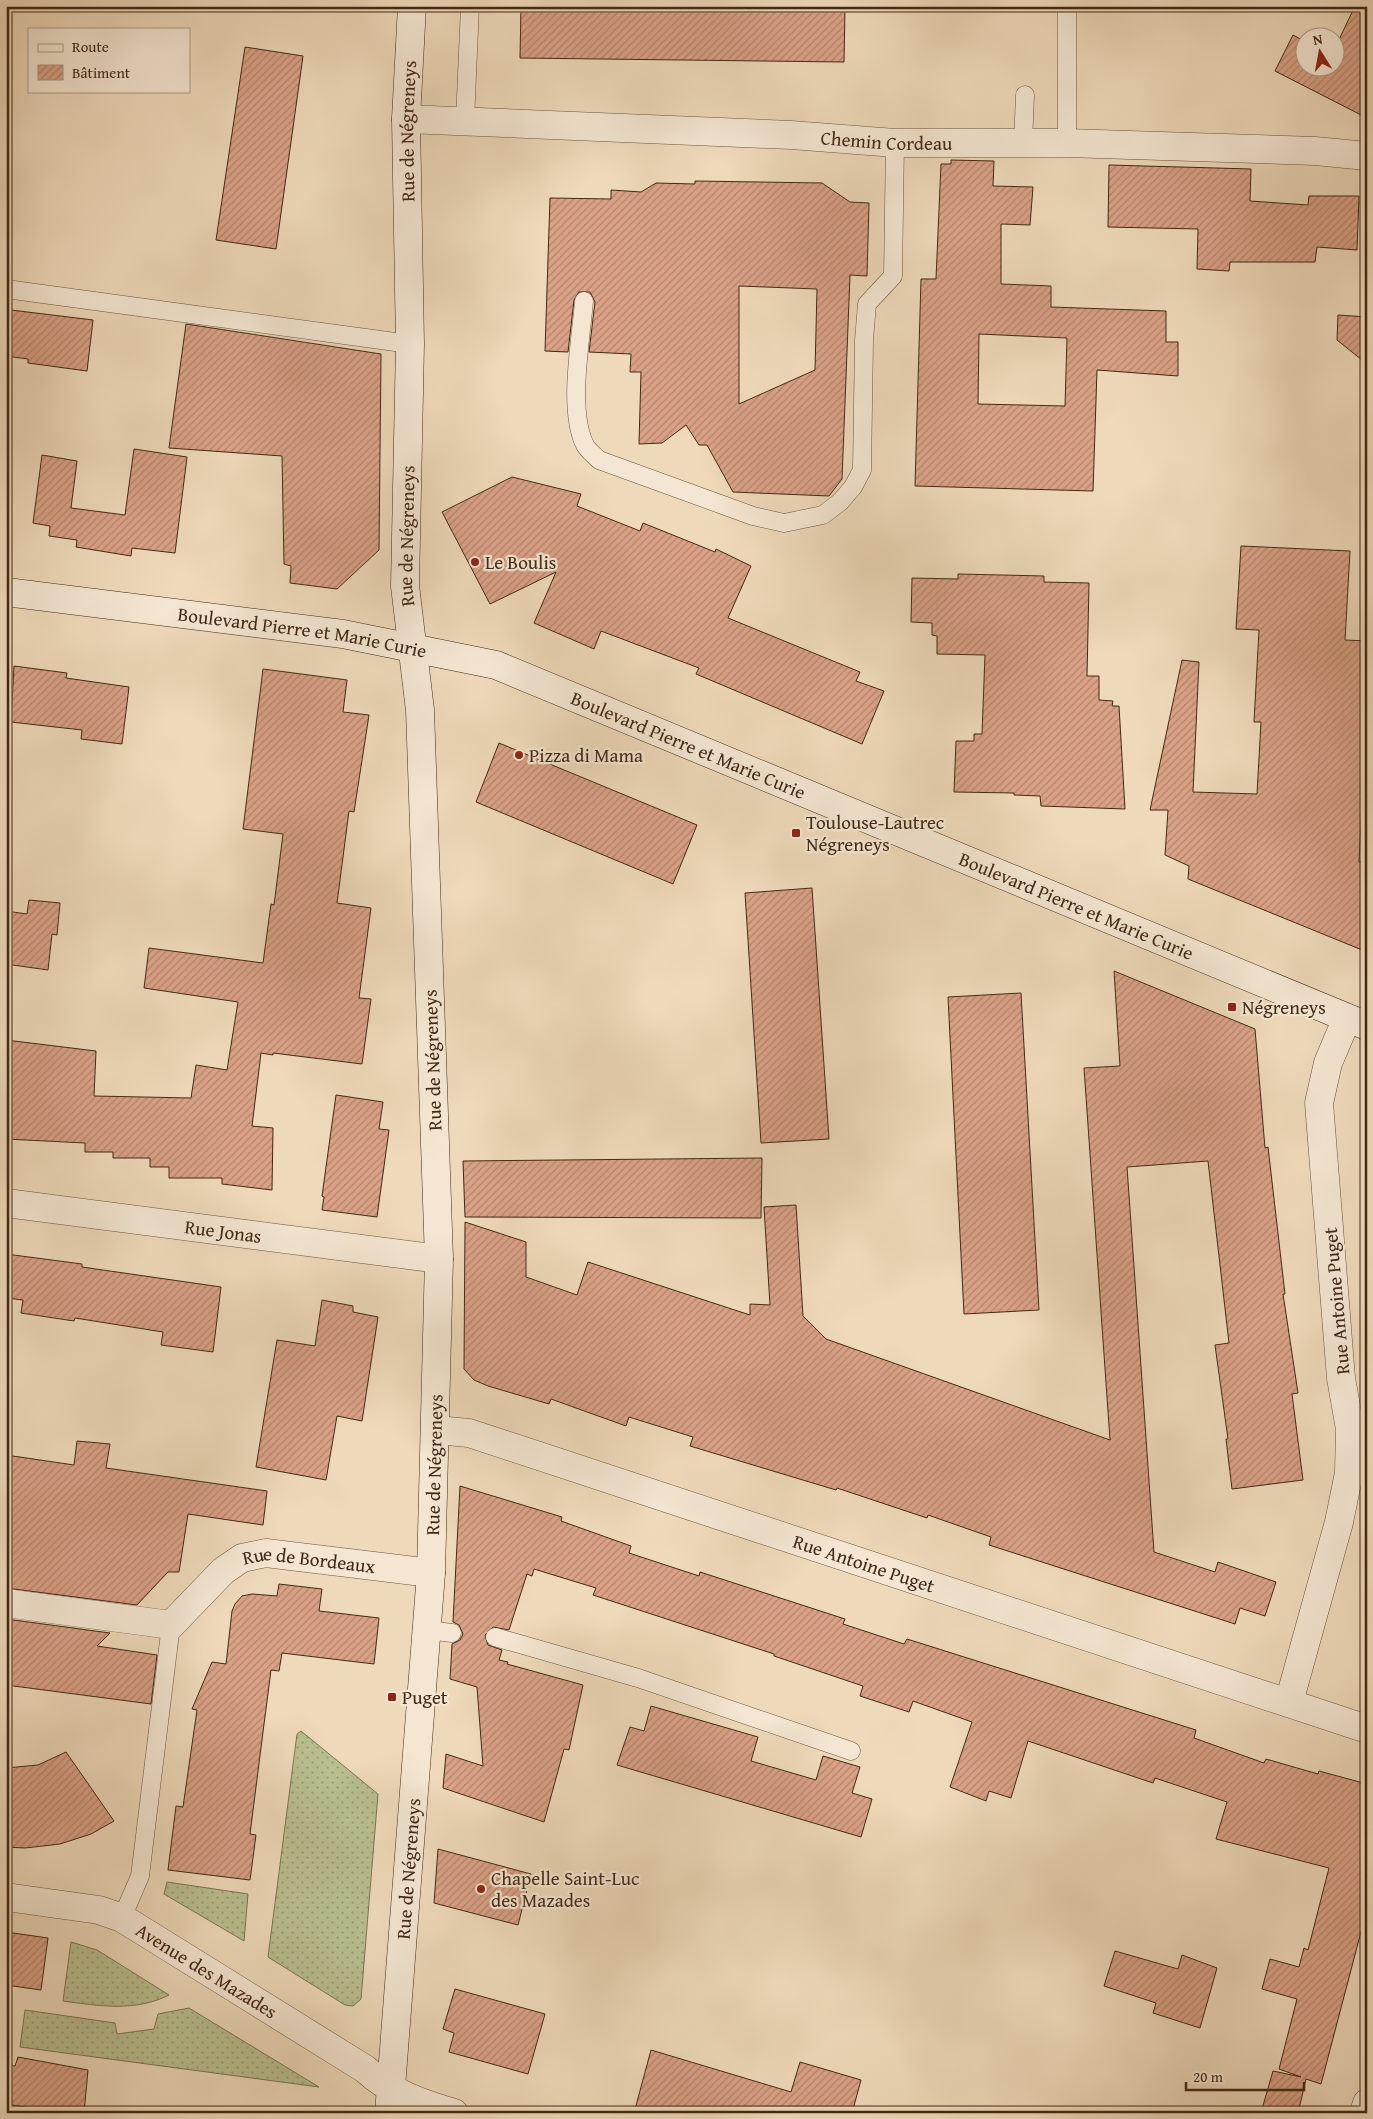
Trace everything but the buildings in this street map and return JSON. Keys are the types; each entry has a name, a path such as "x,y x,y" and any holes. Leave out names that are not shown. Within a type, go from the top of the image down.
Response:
{"street":[{"name":"Rue de Négreneys","path":"389,2100 439,1632 431,1574 437,1430 439,1259 420,710 405,586 410,344 406,119 412,6"},
{"name":"Chemin Cordeau","path":"406,119 791,135 895,143 1067,143 1315,150 1367,156"},
{"name":"Boulevard Pierre et Marie Curie","path":"6,592 343,634 482,661 1357,1022"},
{"name":"Rue Antoine Puget","path":"1290,1702 1339,1522 1349,1472 1350,1429 1341,1378 1318,1103 1328,1063 1357,1022"},
{"name":"Rue Jonas","path":"6,1203 439,1259"},
{"name":"Rue Antoine Puget","path":"437,1430 469,1433 1290,1702 1367,1729"},
{"name":"Rue de Bordeaux","path":"171,1625 223,1571 242,1558 266,1553 431,1574"},
{"path":"6,1603 171,1625"},
{"name":"Avenue des Mazades","path":"6,1898 99,1910 122,1918 365,2069 389,2100 414,2101 454,2113"},
{"path":"1364,2113 1367,2103"}],"lane":[{"path":"465,121 470,6"},
{"path":"1067,6 1067,143"},
{"path":"1023,143 1025,95"},
{"path":"584,301 576,392 579,428 584,445 599,460 752,516 784,523 823,515 840,502 853,487 862,470 864,340 867,304 892,276 895,143"},
{"path":"6,289 410,344"},
{"path":"122,1918 140,1876 171,1625"},
{"path":"495,1637 638,1678 851,1751"}],"green space":[{"path":"301,1731 378,1794 361,1999 353,2006 345,2005 268,1957 297,1734"},
{"path":"167,1882 248,1894 244,1941 164,1894"},
{"path":"71,1942 97,1950 169,1995 143,2004 130,2006 104,2006 63,2001"},
{"path":"189,2008 319,2087 20,2047 25,2010 115,2023 117,2034 154,2029 158,2014"}],"place":[{"name":"Le Boulis","path":"475,562"},
{"name":"Pizza di Mama","path":"519,755"},
{"name":"Toulouse-Lautrec Négreneys","path":"796,833"},
{"name":"Négreneys","path":"1232,1007"},
{"name":"Puget","path":"392,1697"},
{"name":"Chapelle Saint-Luc des Mazades","path":"481,1889"}]}
